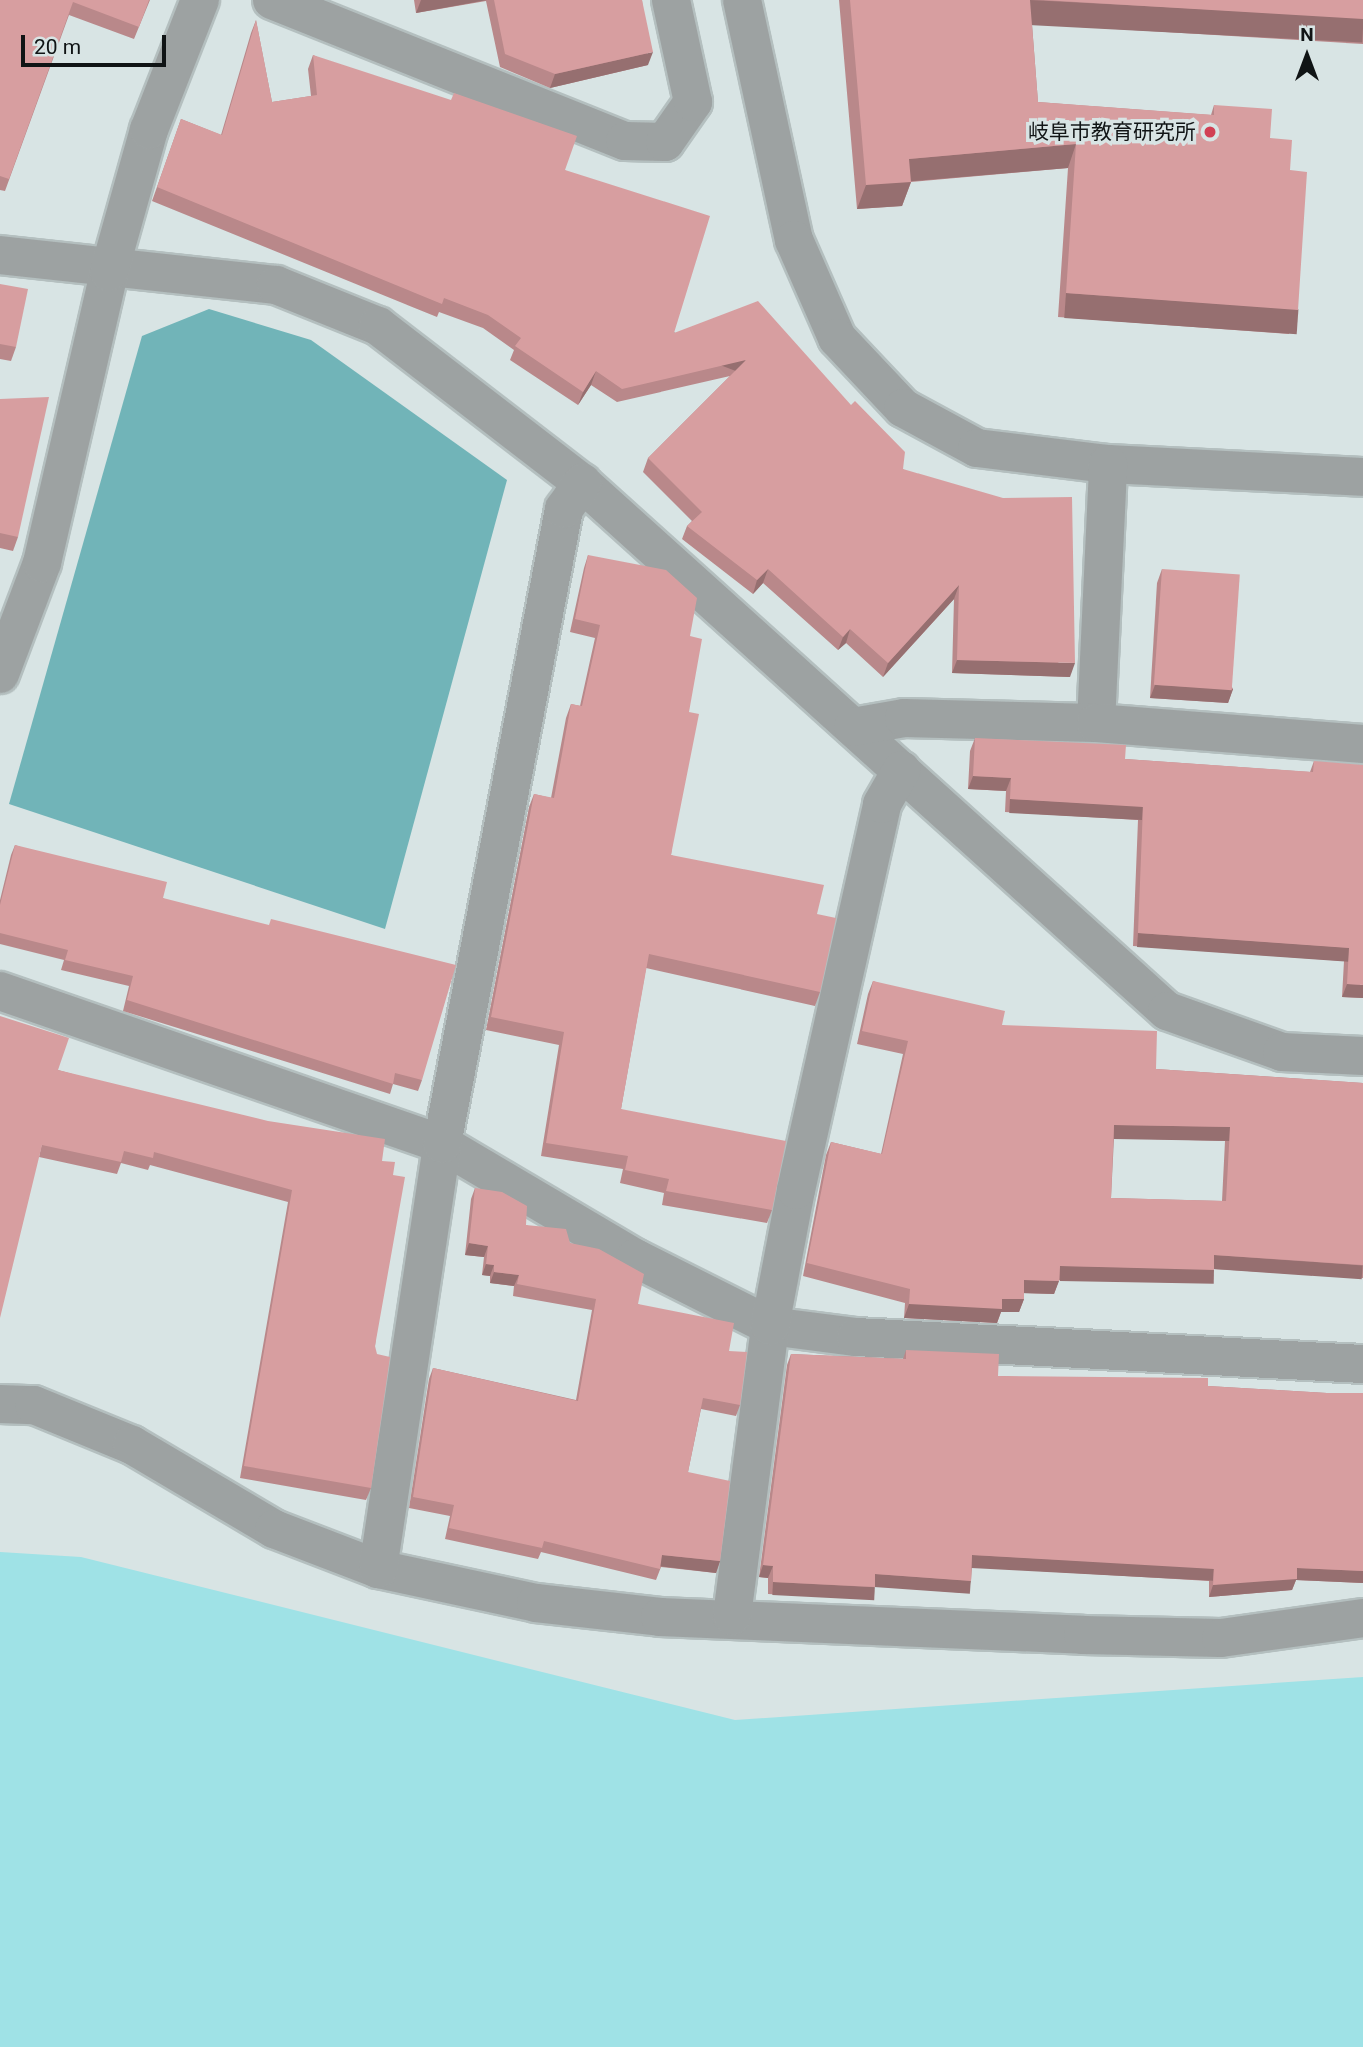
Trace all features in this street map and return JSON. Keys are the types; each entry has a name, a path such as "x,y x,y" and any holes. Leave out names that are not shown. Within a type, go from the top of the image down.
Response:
{"street":[{"path":"0,674 42,563 109,272 149,130 200,0"},
{"path":"272,0 625,141 665,142 693,102 671,0"},
{"path":"742,0 794,240 837,338 903,408 977,449 1108,464 1363,477"},
{"path":"0,255 109,272 276,285 378,326 582,483 1167,1011 1282,1052 1363,1056"},
{"path":"1096,723 1108,464"},
{"path":"378,1569 442,1144 565,509 582,483"},
{"path":"853,727 904,719 1096,723 1363,744"},
{"path":"732,1616 770,1326 882,804 902,770"},
{"path":"0,991 442,1144 635,1258 770,1326 856,1337 1363,1364"},
{"path":"0,1404 34,1405 132,1445 274,1529 378,1569 536,1603 660,1617 732,1616 1221,1638 1363,1618"}],"shaded area":[{"path":"209,309 311,340 507,480 385,929 9,804 142,336"},
{"path":"0,1552 81,1557 735,1720 1363,1677 1363,2047 0,2047"}],"building":[{"path":"0,0 149,0 139,27 73,2 9,179 0,176"},
{"path":"494,0 642,0 653,52 555,74 505,54"},
{"path":"850,0 1030,0 1038,102 1214,115 1214,105 1272,109 1270,138 1292,140 1290,170 1307,172 1298,310 1066,293 1076,144 909,159 911,182 866,185"},
{"path":"1043,0 1363,0 1363,19"},
{"path":"256,20 272,102 317,95 313,55 451,100 454,93 577,136 565,170 710,216 674,333 758,301 851,405 855,401 905,452 903,469 1003,498 1072,497 1075,663 957,660 959,585 888,663 850,629 843,637 768,569 757,580 687,526 702,512 648,458 746,360 622,389 596,371 583,392 515,346 521,338 488,315 444,298 442,304 157,187 181,119 222,135"},
{"path":"0,284 28,289 16,347 0,344"},
{"path":"49,397 18,537 0,533 0,399"},
{"path":"588,555 666,570 697,598 690,636 702,639 689,712 699,714 671,855 824,885 817,914 836,918 820,992 649,954 621,1109 786,1141 772,1210 666,1191 669,1179 625,1170 628,1156 546,1143 564,1032 491,1017 534,794 554,798 571,704 582,706 600,625 575,619"},
{"path":"1162,569 1240,574 1232,690 1154,685"},
{"path":"975,738 1126,745 1125,759 1313,772 1314,761 1363,765 1363,985 1347,984 1349,948 1138,933 1143,807 1010,799 1011,778 973,776"},
{"path":"15,845 167,882 163,898 269,925 271,919 456,965 422,1080 395,1073 393,1084 127,1000 133,976 65,960 68,950 0,933 0,905"},
{"path":"873,981 1005,1011 1002,1025 1157,1031 1156,1069 1363,1083 1363,1265 1214,1255 1214,1270 1060,1266 1059,1281 1024,1280 1024,1299 1002,1299 1002,1309 909,1304 910,1289 807,1263 831,1142 882,1154 908,1041 862,1031","holes":["1114,1125 1230,1127 1226,1201 1111,1198"]},
{"path":"0,1016 69,1038 58,1070 268,1121 385,1139 382,1161 395,1162 393,1175 405,1177 375,1346 377,1354 390,1357 371,1488 244,1466 292,1190 154,1152 153,1158 124,1151 121,1162 42,1145 0,1318"},
{"path":"475,1188 502,1192 527,1206 526,1225 566,1229 570,1243 599,1249 644,1274 638,1304 734,1323 729,1351 747,1352 740,1405 703,1398 688,1472 730,1481 720,1561 662,1555 660,1569 544,1541 542,1548 449,1528 454,1505 413,1497 433,1368 578,1401 596,1299 517,1284 519,1275 494,1272 494,1265 486,1264 488,1246 469,1243"},
{"path":"906,1350 999,1354 998,1376 1208,1378 1208,1386 1363,1393 1363,1571 1297,1568 1297,1579 1213,1585 1214,1569 972,1555 971,1581 875,1574 875,1587 773,1582 773,1566 763,1565 791,1354 906,1359"}],"place":[{"name":"岐阜市教育研究所","path":"1210,132"}]}
